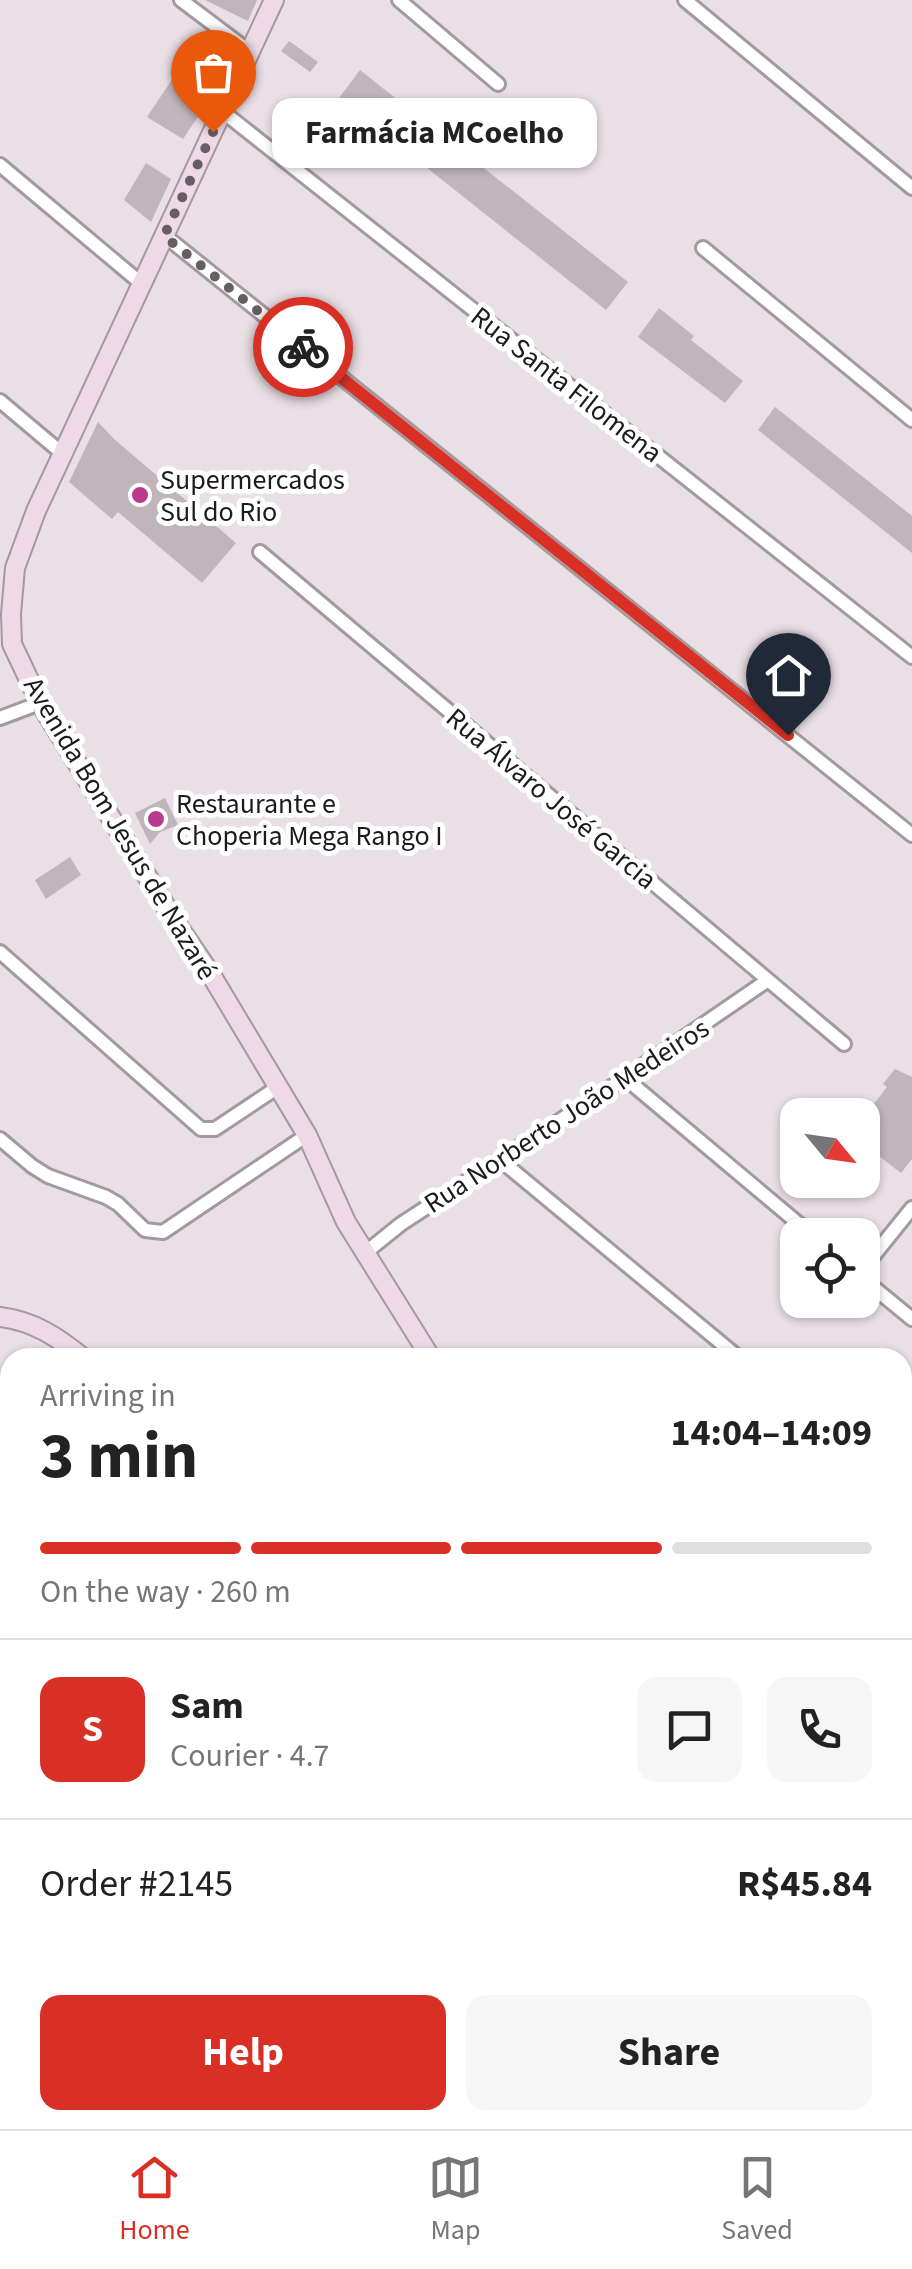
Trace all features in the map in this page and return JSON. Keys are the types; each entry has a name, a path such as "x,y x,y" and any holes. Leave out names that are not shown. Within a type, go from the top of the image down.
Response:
{"main road":[{"name":"Avenida Bom Jesus de Nazaré","path":"274,0 36,511 15,568 12,644 40,703 307,1135 346,1222 424,1348"},
{"path":"0,1317 38,1327 69,1348"}],"street":[{"path":"181,0 250,52"},
{"path":"399,0 498,84"},
{"path":"686,0 912,188"},
{"name":"Rua Santa Filomena","path":"222,111 912,657"},
{"path":"0,165 142,284"},
{"path":"164,236 912,835"},
{"path":"703,248 912,420"},
{"path":"0,401 64,454"},
{"name":"Rua Álvaro José Garcia","path":"260,552 844,1044"},
{"path":"0,718 40,703"},
{"path":"0,952 200,1128 215,1129 278,1087"},
{"name":"Rua Norberto João Medeiros","path":"365,1252 400,1224 768,980"},
{"path":"625,1078 792,1218"},
{"path":"0,1139 48,1176 96,1192 118,1204 145,1230 163,1232 307,1135"},
{"path":"499,1159 726,1348"},
{"path":"880,1248 912,1208"},
{"path":"880,1293 912,1319"}],"building":[{"path":"205,0 257,0 248,21"},
{"path":"289,41 318,62 310,72 281,51"},
{"path":"360,70 628,282 606,310 339,98"},
{"path":"175,75 210,99 183,139 147,117"},
{"path":"146,163 171,179 151,222 124,200"},
{"path":"659,308 694,336 691,340 743,381 725,403 638,337"},
{"path":"775,407 912,516 912,553 758,430"},
{"name":"Supermercados Sul do Rio","path":"98,422 236,543 202,583 118,512 112,519 69,482"},
{"name":"Restaurante e Choperia Mega Rango I","path":"165,798 178,825 160,832 150,844 135,813"},
{"path":"70,857 81,875 46,899 35,880"},
{"path":"895,1069 912,1077 912,1159 901,1173 880,1157 878,1098 887,1087 883,1084"}],"way so far":[{"path":"213,132 164,236 303,347"}],"place":[{"name":"Farmácia MCoelho","path":"213,132"},
{"name":"Supermercados Sul do Rio","path":"140,495"},
{"name":"Restaurante e Choperia Mega Rango I","path":"156,819"}],"route":[{"path":"303,347 788,735"}]}
